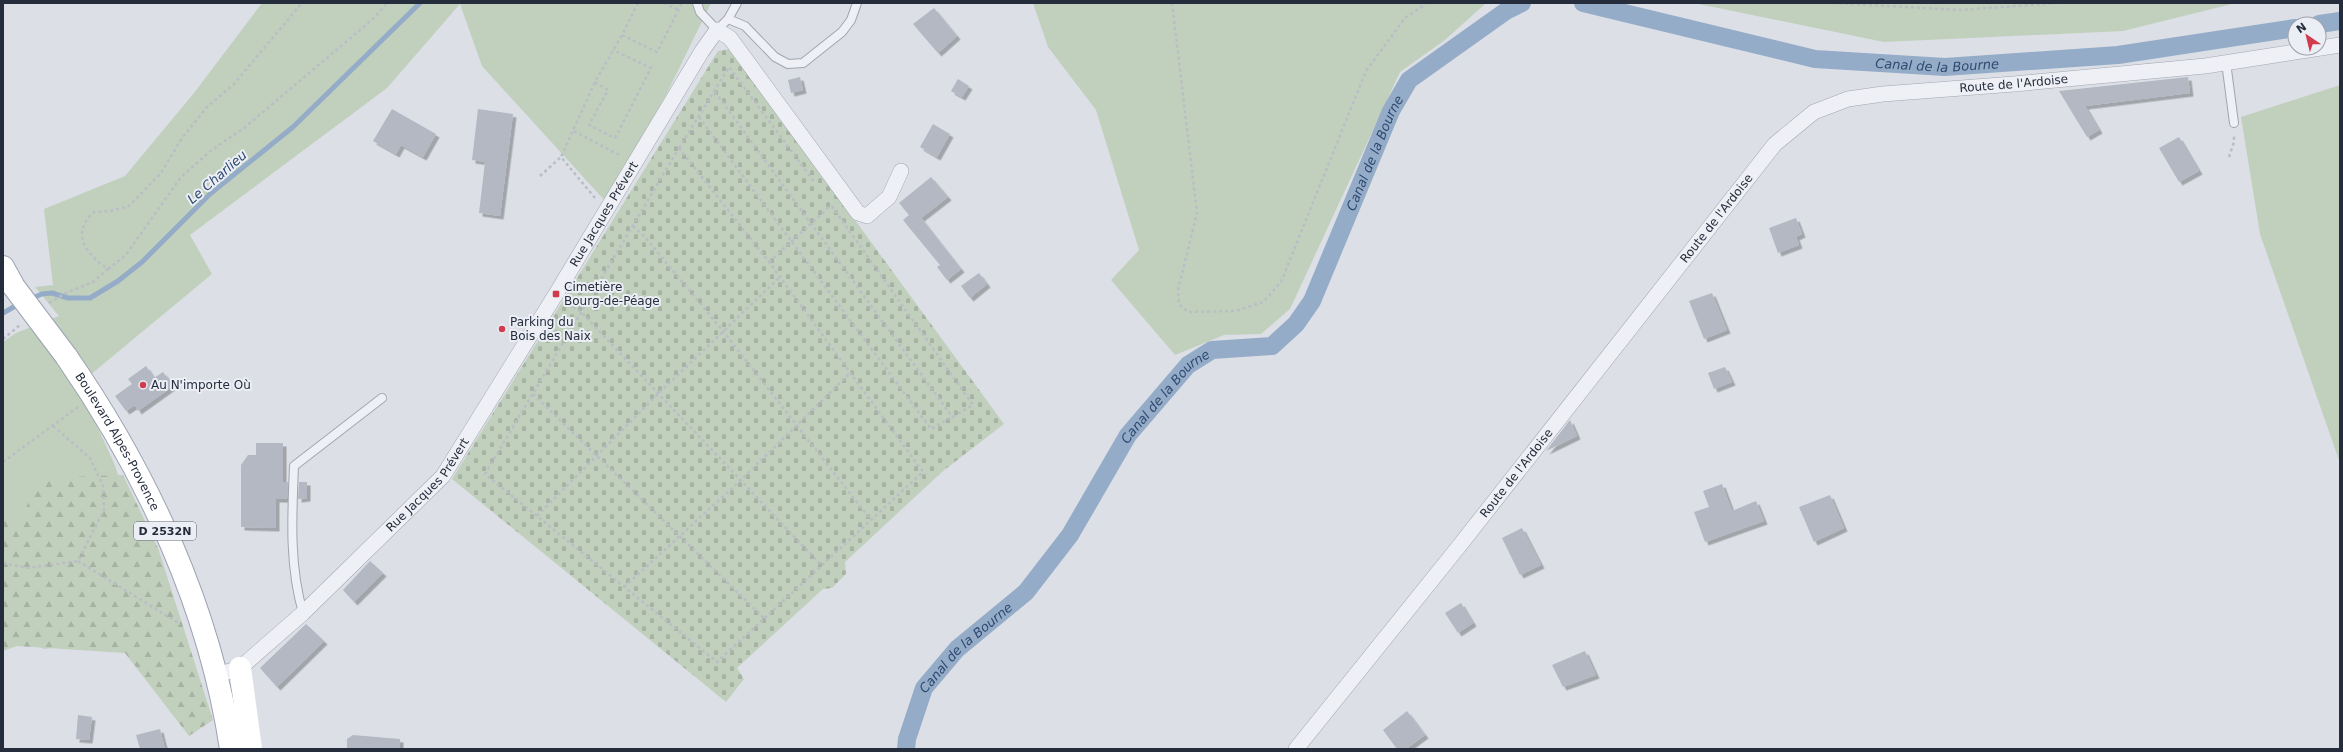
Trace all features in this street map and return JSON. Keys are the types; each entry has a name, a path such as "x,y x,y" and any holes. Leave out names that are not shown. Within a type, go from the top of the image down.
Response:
{"main road":[{"name":"D 2532N","path":"3,267 9,280"},
{"name":"Boulevard Alpes-Provence","path":"9,280 94,396 152,501 188,585 217,675 231,749"},
{"path":"240,668 252,749"}],"street":[{"name":"Rue Jacques Prévert","path":"217,675 240,668 303,613 443,476 556,294 702,51 717,30"},
{"path":"717,30 730,38 858,213 867,216 889,198 901,171"},
{"name":"Route de l'Ardoise","path":"1296,749 1465,539 1775,144 1814,112 1848,99 1883,94 2014,84 2226,62 2340,45"}],"lane":[{"path":"697,3 700,12 717,30 728,19 737,3"},
{"path":"728,19 745,26 775,57 788,64 803,63 842,32 851,20 857,3"},
{"path":"2226,62 2234,123"},
{"path":"303,613 296,589 292,532 294,466 382,398"}],"path":[{"path":"108,269 96,261 84,245 81,231 85,221 94,212 110,212 129,206 160,173 182,138 207,107 234,84 302,3"},
{"path":"55,299 93,282 125,256 181,177 212,149 244,128 373,19 387,3"},
{"path":"540,176 561,157 595,82 622,35 638,3"},
{"path":"664,3 678,10"},
{"path":"622,35 657,52 682,3"},
{"path":"1172,3 1197,213 1178,290 1179,304 1188,312 1236,312 1263,302 1281,282 1366,71 1405,18 1427,3"},
{"path":"1833,3 1959,10 2060,3"},
{"path":"595,82 608,90 589,125 615,138 651,68 613,50"},
{"path":"680,148 769,262 923,472 870,519 822,566 717,662 485,474 581,312 680,148 699,117 729,67 817,186"},
{"path":"714,92 953,418"},
{"path":"699,117 931,429 953,418 973,405 826,199"},
{"path":"2229,157 2234,142 2234,123"},
{"path":"574,131 634,163"},
{"path":"561,157 606,211"},
{"path":"769,262 831,205"},
{"path":"633,226 645,237 723,331 870,519"},
{"path":"537,516 658,394 780,277"},
{"path":"581,312 822,566"},
{"path":"624,587 740,481 850,373"},
{"path":"533,394 765,619"},
{"path":"3,462 76,408"},
{"path":"52,425 90,458 103,486 104,510 78,561"},
{"path":"3,563 28,568 78,561 174,619 185,628"}],"green space":[{"path":"262,3 711,3 668,91 606,202 482,66 460,4 387,88 190,235 212,274 78,385 114,463 172,631 44,649 3,624 3,342 16,333 59,316 35,287 53,285 44,209 125,176 194,93"},
{"path":"1033,3 1486,3 1445,40 1400,72 1290,309 1261,334 1224,335 1175,355 1111,280 1139,250 1096,110 1048,47"},
{"path":"1694,3 2236,3 2123,31 1884,42"},
{"path":"730,49 1004,424 943,471 845,562 846,574 832,588 823,589 737,668 744,679 726,702 452,479 718,51"},
{"path":"2340,85 2340,463 2260,234 2241,117"},
{"path":"123,475 158,548 213,720 189,736 125,653 17,646 3,651 3,517 20,523 38,478"}],"building":[{"path":"934,8 957,36 938,53 913,24"},
{"path":"800,77 803,90 791,93 788,80"},
{"path":"2188,77 2190,93 2085,106 2099,130 2087,137 2059,91"},
{"path":"958,79 969,86 962,97 951,91"},
{"path":"392,109 436,134 423,157 401,145 396,154 373,141"},
{"path":"478,109 513,114 500,216 479,213 485,162 472,160"},
{"path":"933,124 950,134 937,157 920,147"},
{"path":"2179,137 2199,171 2179,182 2159,148"},
{"path":"931,177 948,197 921,218 961,269 947,280 937,267 940,265 903,220 909,215 899,203"},
{"path":"1796,218 1802,234 1796,237 1799,245 1778,253 1769,228"},
{"path":"979,273 987,284 970,298 961,286"},
{"path":"1712,293 1727,330 1704,339 1689,301"},
{"path":"146,366 154,378 163,372 173,386 138,411 135,405 126,411 115,396 132,384 128,379"},
{"path":"1725,367 1732,382 1714,389 1708,373"},
{"path":"1570,420 1577,436 1546,451"},
{"path":"256,443 283,443 283,482 288,482 287,499 276,499 276,528 241,527 241,465 248,455 256,455"},
{"path":"299,482 307,482 307,498 298,499"},
{"path":"1722,484 1732,511 1756,501 1764,521 1705,542 1694,512 1709,507 1703,491"},
{"path":"1830,495 1844,528 1814,542 1799,507"},
{"path":"1522,528 1541,565 1520,575 1502,538"},
{"path":"370,561 383,573 354,602 343,590"},
{"path":"1461,603 1473,623 1458,633 1445,613"},
{"path":"306,624 324,641 277,687 260,668"},
{"path":"1585,651 1596,675 1563,687 1552,665"},
{"path":"1407,711 1425,735 1406,749 1397,749 1383,730"},
{"path":"78,715 92,717 89,740 76,739"},
{"path":"160,729 165,749 140,749 136,735"},
{"path":"353,735 400,739 400,749 347,749 347,739"}],"waterway":[{"name":"Le Charlieu","path":"30,299 42,294 52,293 68,298 90,298 118,281 142,262 210,194 293,127 420,3"},
{"name":"Canal de la Bourne","path":"906,749 907,739 924,688 957,649 1026,592 1070,535 1128,435 1188,365 1212,350 1272,346 1296,324 1312,301 1391,111 1409,80 1506,11 1522,3"},
{"name":"Canal de la Bourne","path":"1583,3 1815,59 1945,67 2118,55 2287,29"},
{"name":"Canal de la Bourne","path":"2327,23 2340,21"},
{"name":"Le Charlieu","path":"3,313 19,304"}],"place":[{"name":"Cimetière Bourg-de-Péage","path":"556,294"},
{"name":"Parking du Bois des Naix","path":"502,329"},
{"name":"Au N'importe Où","path":"143,385"}]}
